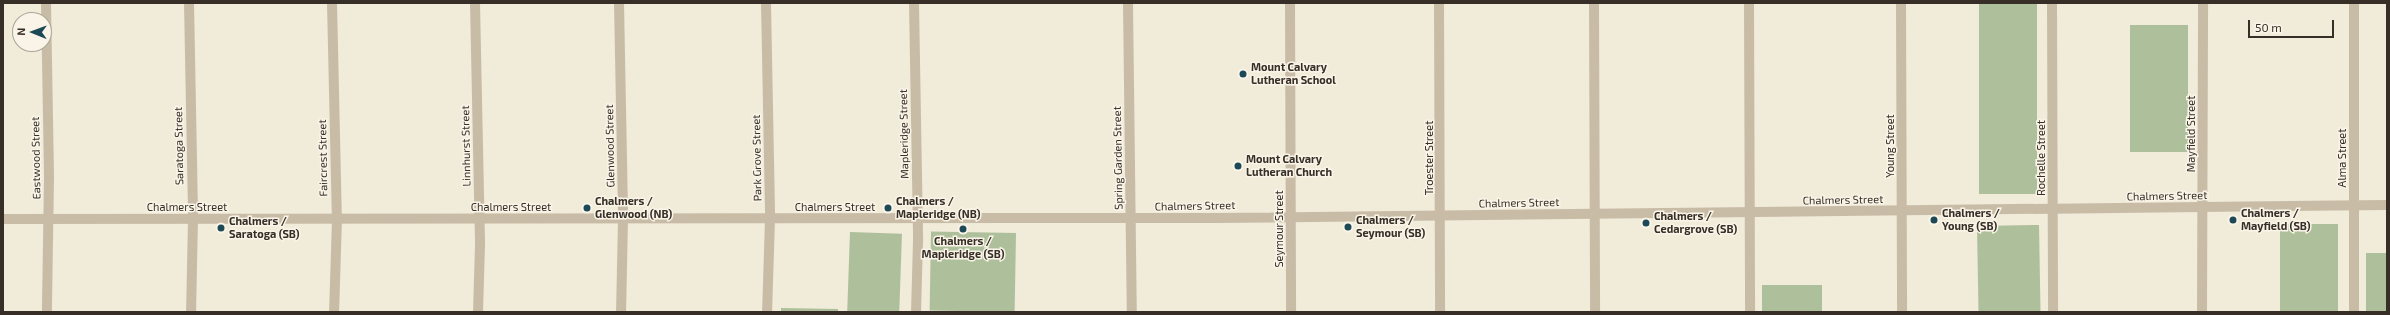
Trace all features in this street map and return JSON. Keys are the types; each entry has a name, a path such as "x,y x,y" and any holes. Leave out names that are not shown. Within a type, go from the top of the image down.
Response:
{"street":[{"name":"Eastwood Street","path":"46,3 49,219 47,312"},
{"name":"Saratoga Street","path":"189,3 193,219 191,312"},
{"name":"Faircrest Street","path":"332,3 337,219 334,312"},
{"name":"Linnhurst Street","path":"475,3 480,219 478,312"},
{"name":"Glenwood Street","path":"619,3 623,219 621,312"},
{"name":"Park Grove Street","path":"766,3 770,219 767,312"},
{"name":"Mapleridge Street","path":"914,3 918,219 916,312"},
{"name":"Spring Garden Street","path":"1128,3 1132,312"},
{"name":"Seymour Street","path":"1290,3 1292,217 1291,312"},
{"name":"Troester Street","path":"1440,3 1440,312"},
{"path":"1594,3 1594,312"},
{"path":"1749,3 1750,312"},
{"name":"Young Street","path":"1901,3 1902,312"},
{"name":"Rochelle Street","path":"2052,3 2054,210 2053,312"},
{"name":"Mayfield Street","path":"2202,312 2203,3"},
{"name":"Alma Street","path":"2354,3 2354,312"},
{"name":"Chalmers Street","path":"3,219 1131,218 2054,210 2387,205"}],"green space":[{"path":"1979,3 2037,3 2037,194 1979,194"},
{"path":"2130,25 2188,25 2188,152 2130,152"},
{"path":"2280,224 2338,224 2338,312 2280,312"},
{"path":"2039,225 2041,312 1979,312 1977,226"},
{"path":"850,232 902,234 899,312 847,312"},
{"path":"931,232 1016,233 1015,312 930,311"},
{"path":"2366,253 2387,253 2387,312 2366,312"},
{"path":"1762,285 1822,285 1822,312 1762,312"},
{"path":"781,308 838,309 838,312 781,312"}],"place":[{"name":"Mount Calvary Lutheran School","path":"1243,74"},
{"name":"Mount Calvary Lutheran Church","path":"1238,166"},
{"name":"Chalmers / Glenwood (NB)","path":"587,208"},
{"name":"Chalmers / Mapleridge (NB)","path":"888,208"},
{"name":"Chalmers / Young (SB)","path":"1934,220"},
{"name":"Chalmers / Mayfield (SB)","path":"2233,220"},
{"name":"Chalmers / Cedargrove (SB)","path":"1646,223"},
{"name":"Chalmers / Seymour (SB)","path":"1348,227"},
{"name":"Chalmers / Saratoga (SB)","path":"221,228"},
{"name":"Chalmers / Mapleridge (SB)","path":"963,229"}]}
